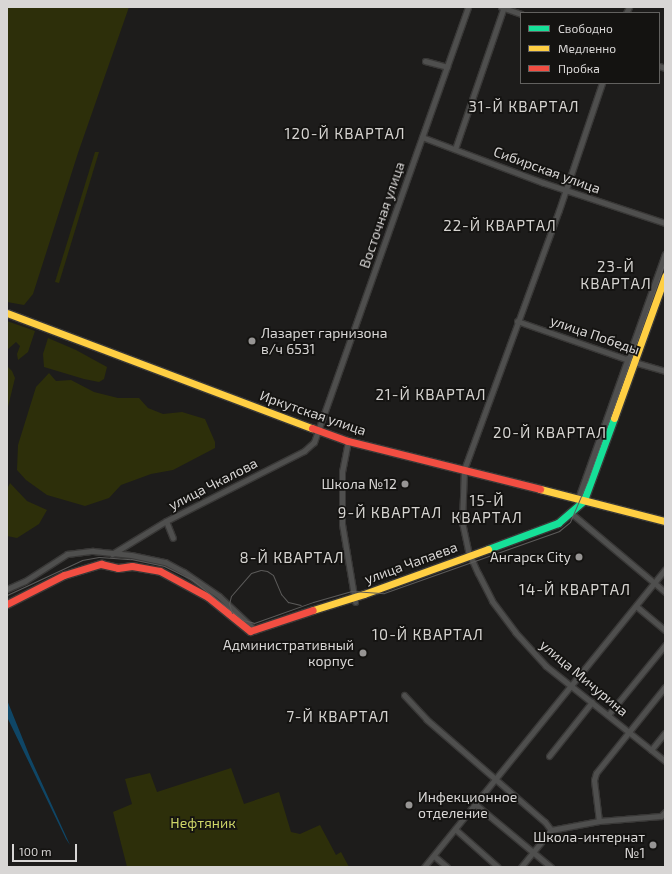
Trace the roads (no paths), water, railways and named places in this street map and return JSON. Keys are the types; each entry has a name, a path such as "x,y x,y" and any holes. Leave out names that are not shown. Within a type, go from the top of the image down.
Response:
{"street":[{"name":"Восточная улица","path":"318,430 468,7"},
{"path":"454,149 503,7 520,14"},
{"path":"425,61 447,67"},
{"name":"улица Мичурина","path":"602,84 566,190 464,470 462,522 470,556 492,601 514,632 546,666 571,684 665,761"},
{"name":"Сибирская улица","path":"422,137 566,190 665,223"},
{"path":"631,361 665,254"},
{"path":"581,499 631,361 665,276"},
{"name":"Иркутская улица","path":"7,313 348,441 665,521"},
{"name":"улица Победы","path":"518,321 631,361 665,371"},
{"name":"улица Чкалова","path":"112,554 166,521 304,451 314,442 318,430"},
{"path":"348,441 342,471 342,524 354,600"},
{"name":"улица Чапаева","path":"252,630 354,600 558,524 573,510 581,499"},
{"path":"573,510 654,584 665,592"},
{"path":"166,521 173,538"},
{"path":"7,589 24,581 67,554 93,551 131,555 165,562 184,572 218,596 252,630"},
{"path":"7,604 64,575 75,571 101,564 118,568 132,566 160,572 208,597 212,602 252,630"},
{"path":"424,867 665,569"},
{"path":"636,606 665,630"},
{"path":"608,715 665,645"},
{"path":"599,821 594,780 596,773 628,731 665,687"},
{"path":"404,695 426,719 545,822 551,830"},
{"path":"548,756 592,702"},
{"path":"651,750 665,733"},
{"path":"474,804 551,867"},
{"path":"521,867 551,830 599,821 661,816 665,812"},
{"path":"455,829 498,867"},
{"path":"434,856 447,867"}],"water":[{"path":"7,700 30,757 70,845 7,717"}],"tram line":[{"path":"7,595 82,560 99,557 131,559 164,566 191,579 243,620 254,623 313,602 352,591 384,593 559,531 570,522 587,482 665,262"},
{"path":"232,613 229,604 231,596 251,573 261,570 267,571 273,575 281,594 288,602 301,605"}],"place":[{"name":"Лазарет гарнизона в/ч 6531","path":"252,341"},
{"name":"Школа №12","path":"405,484"},
{"name":"Ангарск City","path":"579,557"},
{"name":"Административный корпус","path":"363,653"},
{"name":"Инфекционное отделение","path":"409,805"},
{"name":"Школа-интернат №1","path":"653,845"}],"district":[{"name":"31-Й КВАРТАЛ","path":"524,107"},
{"name":"120-Й КВАРТАЛ","path":"345,134"},
{"name":"22-Й КВАРТАЛ","path":"500,226"},
{"name":"23-Й КВАРТАЛ","path":"616,274"},
{"name":"21-Й КВАРТАЛ","path":"431,395"},
{"name":"20-Й КВАРТАЛ","path":"550,433"},
{"name":"15-Й КВАРТАЛ","path":"487,508"},
{"name":"9-Й КВАРТАЛ","path":"390,513"},
{"name":"8-Й КВАРТАЛ","path":"292,558"},
{"name":"14-Й КВАРТАЛ","path":"575,590"},
{"name":"10-Й КВАРТАЛ","path":"428,635"},
{"name":"7-Й КВАРТАЛ","path":"338,717"}],"park label":[{"name":"Нефтяник","path":"203,823"}]}
